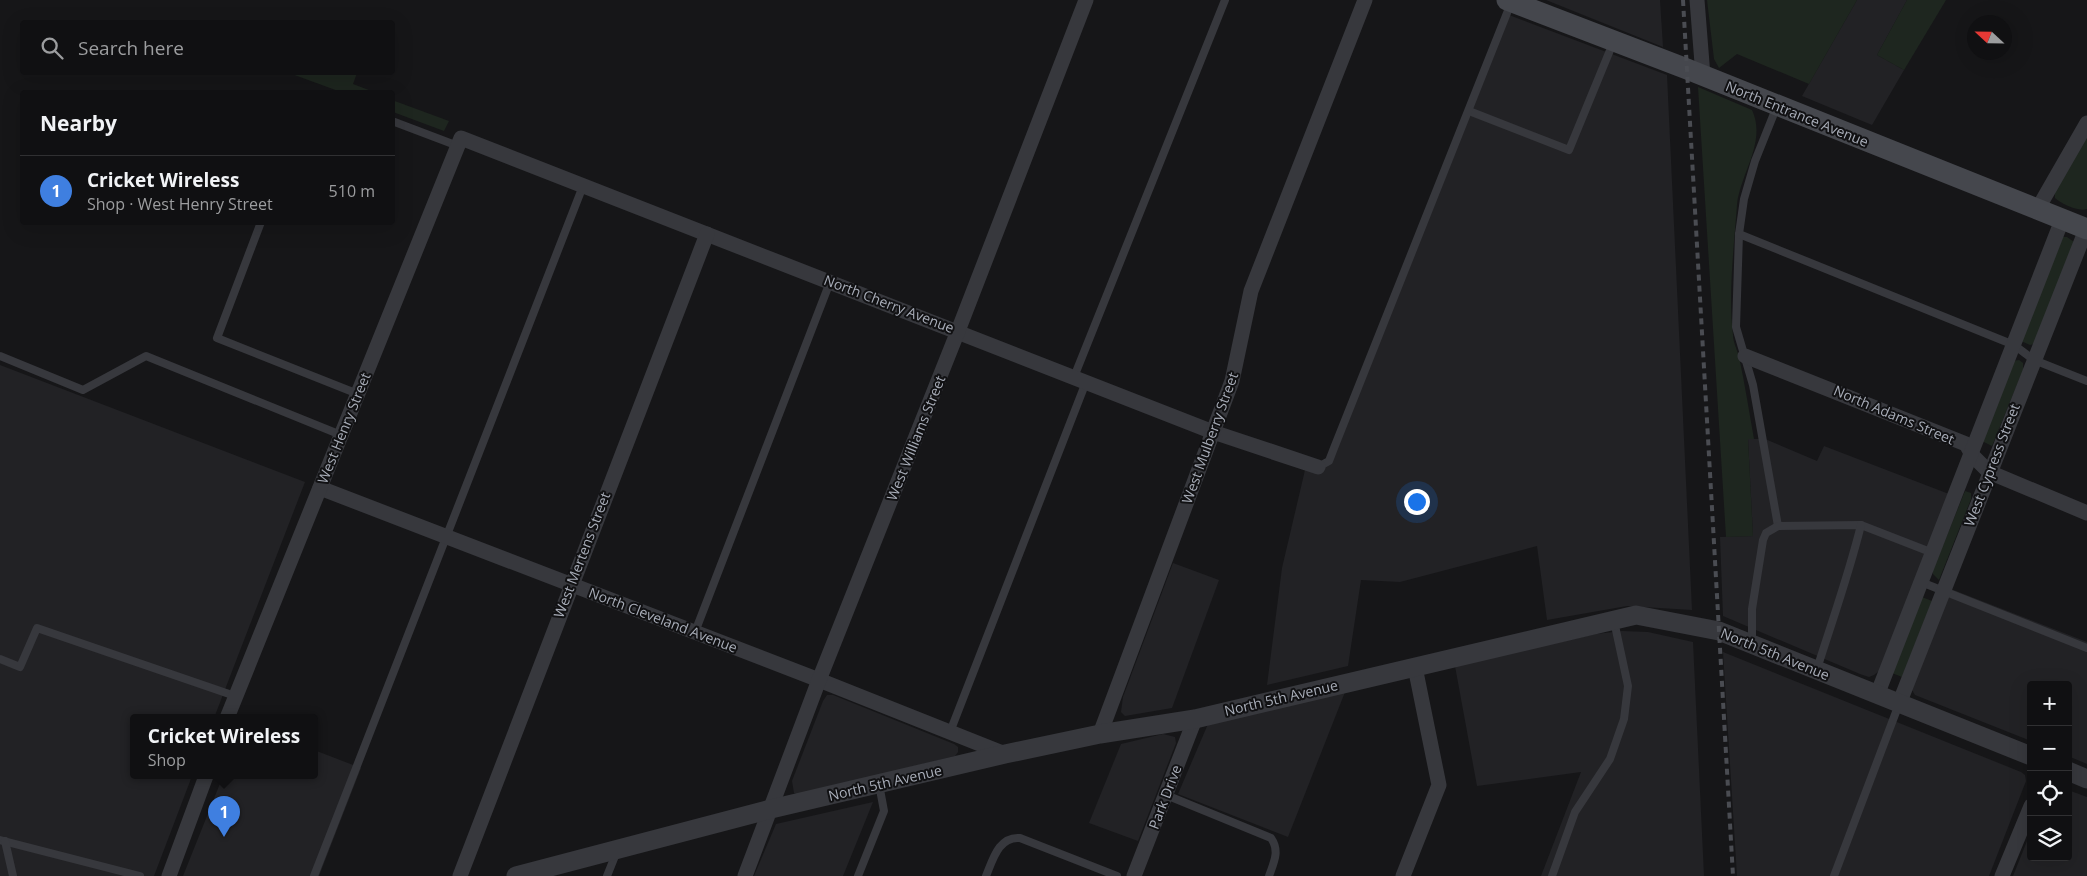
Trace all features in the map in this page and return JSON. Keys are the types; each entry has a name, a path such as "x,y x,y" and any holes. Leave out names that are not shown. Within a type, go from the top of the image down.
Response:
{"main road":[{"name":"North Entrance Avenue","path":"1509,1 1703,76 2062,220 2087,228"}],"street":[{"name":"West Williams Street","path":"745,876 819,680 958,331 1086,0"},
{"name":"West Mulberry Street","path":"1100,734 1232,381 1251,291 1365,0"},
{"path":"1697,0 1703,76"},
{"path":"2037,210 2087,123"},
{"name":"North Cherry Avenue","path":"459,142 583,186 1213,432 1318,467"},
{"name":"West Henry Street","path":"228,714 459,142"},
{"name":"West Cypress Street","path":"1877,695 2062,220"},
{"name":"West Cypress Street","path":"1899,704 1989,472 2087,228"},
{"name":"West Mertens Street","path":"460,876 707,234"},
{"name":"North Adams Street","path":"1745,356 1966,444 1972,455 1989,472 2087,512"},
{"name":"North Cleveland Avenue","path":"320,488 819,680 1005,754"},
{"name":"North 5th Avenue","path":"516,876 771,809 1005,754 1100,734 1195,718 1636,615 1719,631 2027,754"},
{"path":"1403,876 1439,785 1415,667"},
{"name":"Park Drive","path":"1134,876 1195,718"},
{"path":"2072,773 2087,779"},
{"path":"169,876 205,779"},
{"path":"2002,876 2027,816"}],"lane":[{"path":"950,732 1080,379 1225,0"},
{"path":"1318,467 1328,461 1334,448 1468,110 1509,1"},
{"path":"1468,110 1569,150 1614,42"},
{"path":"1777,106 1755,161 1744,199 1740,234 1736,327 1761,422 1778,526"},
{"path":"395,122 459,142"},
{"path":"314,876 583,186"},
{"path":"260,225 217,338 358,394"},
{"path":"1740,234 2014,344 2034,360 2087,381"},
{"path":"695,632 830,282"},
{"path":"0,356 83,390 146,356 341,435"},
{"path":"1817,671 1839,597 1852,562 1861,525"},
{"path":"1752,645 1752,609 1763,540 1766,534 1778,526 1861,525 1933,552"},
{"path":"1921,582 2087,648"},
{"path":"1552,876 1575,812 1610,759 1624,719 1628,686 1614,620"},
{"path":"0,659 20,667 37,628 235,696"},
{"path":"1834,876 1899,704"},
{"path":"858,876 884,811 879,784"},
{"path":"1166,795 1271,838 1276,844 1277,854 1269,876"},
{"path":"986,876 1002,843 1012,837 1020,838 1116,876"},
{"path":"3,841 13,876"},
{"path":"3,841 140,876"},
{"path":"607,876 618,849"}],"shaded area":[{"path":"1546,0 1660,0 1663,47"},
{"path":"1707,0 1857,0 1809,84 1737,54 1719,68 1714,59"},
{"path":"1857,0 1907,0 1877,55 1904,70 1872,125 1802,96"},
{"path":"1907,0 1946,0 1904,70 1877,55"},
{"path":"1509,15 1667,75 1692,610 1627,606 1547,620 1537,546 1400,582 1361,580 1348,666 1267,685 1282,568 1305,470 1324,469"},
{"path":"294,75 356,75 353,84 369,90 336,90"},
{"path":"1698,87 1752,110 1756,122 1755,146 1739,193 1737,205 1731,304 1733,338 1739,357 1754,439 1748,439 1753,536 1726,537"},
{"path":"395,101 449,121 444,131 395,113"},
{"path":"2087,130 2087,209 2083,210 2066,205 2055,198 2055,188"},
{"path":"2063,237 2067,237 2074,242 2034,344 2030,345 2021,341"},
{"path":"2019,360 2023,363 2023,370 1992,446 1982,441 2013,361"},
{"path":"0,365 305,482 216,714 130,714 130,779 191,779 154,876 0,876"},
{"path":"1748,439 1765,439 1817,461 1824,446 1949,494 1879,671 1874,675 1869,677 1860,674 1723,616 1720,537 1753,536"},
{"path":"1965,491 1971,493 1971,499 1939,580 1933,574 1933,570"},
{"path":"1173,563 1219,580 1172,708 1125,716 1121,712 1123,697"},
{"path":"1951,589 2087,642 2087,764 2072,758 2072,681 2027,681 2027,739 1915,695 1912,690"},
{"path":"1922,597 1932,601 1902,677 1892,673"},
{"path":"1622,631 1648,632 1693,642 1704,876 1541,876 1581,772 1477,786 1455,666 1596,634"},
{"path":"1723,652 2025,775 2026,781 1989,876 1737,876"},
{"path":"1345,692 1288,837 1178,794 1208,724"},
{"path":"827,695 833,695 954,744 958,747 958,752 955,756 799,795 794,793 792,781"},
{"path":"1163,734 1175,737 1176,743 1138,841 1089,823 1121,744"},
{"path":"318,752 361,768 319,876 183,876 222,779 318,779"},
{"path":"2072,791 2087,797 2087,876 2013,876 2027,841 2027,861 2072,861"},
{"path":"873,802 843,876 754,876 776,824"}],"railway":[{"path":"1683,0 1733,876"}],"place":[{"name":"Cricket Wireless","path":"224,837"}]}
